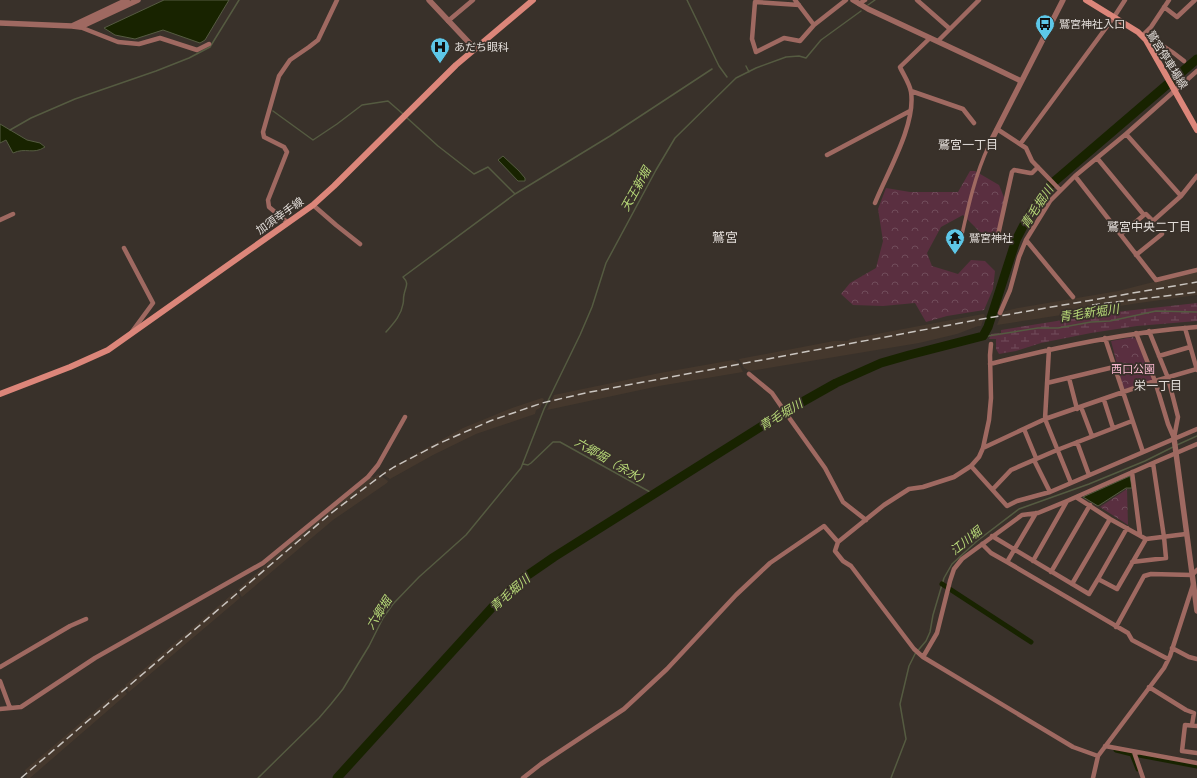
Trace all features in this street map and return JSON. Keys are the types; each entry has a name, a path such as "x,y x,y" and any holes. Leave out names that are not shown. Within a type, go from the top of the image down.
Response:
{"main road":[{"name":"加須幸手線","path":"0,394 70,367 108,350 313,205 474,48 533,0"},
{"name":"鷲宮停車場線","path":"1086,0 1142,36 1197,130"}],"street":[{"path":"72,26 127,0"},
{"path":"80,28 138,0"},
{"path":"287,222 269,207 268,200 287,152 284,147 264,137 263,132 279,76 290,60 318,40 337,0"},
{"path":"429,0 474,48"},
{"path":"448,21 473,0"},
{"path":"794,0 814,25"},
{"path":"799,5 755,2 752,39 756,52 784,38 800,41 814,25 846,0"},
{"path":"853,0 1021,81"},
{"path":"859,4 865,0"},
{"path":"917,0 950,29"},
{"path":"938,41 979,0"},
{"path":"961,239 978,174 988,145 1062,0"},
{"path":"1021,143 1125,0"},
{"path":"1169,0 1151,27 1142,36 1167,49 1184,61"},
{"path":"1164,7 1177,17 1194,0"},
{"path":"0,23 72,26 118,42 139,44 160,38 197,50 209,44"},
{"path":"874,203 905,135 910,112 911,91 900,66 930,38"},
{"path":"1000,313 1010,290 1026,240 1059,189 1126,134 1174,89 1197,70"},
{"path":"911,91 963,109 974,123"},
{"path":"828,155 910,112"},
{"path":"997,129 1021,143 1026,148 1032,161 1059,189"},
{"path":"1126,134 1180,196"},
{"path":"1097,158 1144,215 1146,214 1152,220 1154,220 1180,196 1197,176"},
{"path":"998,235 1012,172 1014,170 1032,173 1038,167"},
{"path":"1075,176 1156,280 1197,270"},
{"path":"313,205 336,226 360,244"},
{"path":"0,220 13,214"},
{"path":"1121,234 1144,215"},
{"path":"1136,254 1162,234"},
{"path":"1026,240 1073,297"},
{"path":"124,248 153,303 129,336"},
{"path":"990,364 1049,349 1105,338 1149,331 1197,327"},
{"path":"983,448 1045,419 1156,381 1197,370 1186,328"},
{"path":"1149,331 1168,378 1178,416 1174,438"},
{"path":"1136,333 1156,381 1168,424 1174,438 1197,611"},
{"path":"1105,338 1143,452"},
{"path":"991,344 991,398 989,420 983,448 979,457 970,466 954,477 910,490 884,504 838,542 835,551 843,561 851,566 914,649 923,656 1073,747 1098,756"},
{"path":"1159,356 1190,347"},
{"path":"1049,349 1045,419 1071,483"},
{"path":"1047,383 1114,367"},
{"path":"749,374 770,391 824,468 843,502 866,520"},
{"path":"1068,378 1079,408 1092,436"},
{"path":"1104,400 1113,428"},
{"path":"0,709 22,706 95,658 263,563 368,477 378,465 405,417"},
{"path":"993,489 1011,470 1076,442 1132,421"},
{"path":"1024,429 1035,459 1050,492"},
{"path":"970,466 993,489 1007,506 1017,501 1050,492 1197,429"},
{"path":"1076,442 1089,475"},
{"path":"923,656 936,633 954,569 962,559 1022,515 1036,513 1067,502 1197,444"},
{"path":"1132,562 1166,558 1153,463"},
{"path":"1132,472 1140,535"},
{"path":"1076,497 1110,519 1146,539 1186,534"},
{"path":"1033,561 1067,502"},
{"path":"1051,572 1090,505"},
{"path":"1007,562 1036,513"},
{"path":"1072,584 1110,519"},
{"path":"524,778 541,764 624,709 667,669 736,595 770,563 824,526 838,542"},
{"path":"992,536 1089,594 1127,528"},
{"path":"1098,579 1117,589 1146,539"},
{"path":"982,544 991,553 1116,627 1128,632 1132,640 1168,659"},
{"path":"1093,778 1098,756 1164,668 1197,570"},
{"path":"1116,627 1144,576 1151,574 1194,580"},
{"path":"0,667 70,626 86,619"},
{"path":"1172,648 1189,657 1197,659"},
{"path":"0,681 10,708"},
{"path":"1149,687 1186,710 1194,713 1195,725 1185,725 1182,751 1197,753"},
{"path":"1105,746 1197,763"},
{"path":"1134,752 1143,778"}],"shaded area":[{"path":"164,0 229,0 205,40 200,43 163,30 135,39 115,35 104,28"},
{"path":"0,124 27,140 40,143 45,147 33,151 18,151 13,153 6,140 0,143"},
{"path":"503,156 519,171 525,178 525,181 518,181 498,160"},
{"path":"1197,271 1197,295 997,325 1001,315 1005,311 1118,291"},
{"path":"983,314 985,315 981,326 957,334 919,343 750,371 744,368 739,359 834,341 848,341 850,339"},
{"path":"733,360 738,362 743,372 659,386 547,410 554,395 660,373"},
{"path":"542,398 544,399 540,408 536,410 535,414 476,434 433,455 390,479 381,473 463,428 512,408"},
{"path":"378,474 388,481 387,483 333,520 242,597 241,596 238,589 268,562 371,476 374,478"},
{"path":"1130,476 1132,488 1126,488 1098,506 1083,497"},
{"path":"236,591 240,598 129,692 128,691 125,685"},
{"path":"123,687 127,694 30,778 27,778 25,770"}],"green space":[{"path":"970,171 975,171 999,185 1006,202 1001,231 984,236 963,215 941,227 927,253 932,266 958,274 971,260 985,261 995,271 993,289 984,310 947,316 926,322 915,303 883,306 853,305 841,294 850,283 876,268 883,241 878,209 886,188 910,192 958,192"},
{"path":"1197,303 1197,321 1137,326 1091,333 1041,343 1016,351 999,354 996,349 996,339 989,339 991,334 1001,333 1001,330 1107,313"},
{"name":"西口公園","path":"1133,337 1136,339 1153,380 1125,389 1123,387 1111,341"},
{"path":"1127,489 1128,525 1100,507"}],"waterway":[{"path":"10,130 31,118 75,99 156,71 189,58 210,47 239,0"},
{"path":"687,0 719,66 727,77"},
{"name":"天王新堀","path":"868,5 875,0"},
{"name":"天王新堀","path":"258,778 319,718 343,689 369,646 383,618 393,604 419,577 466,535 521,468 544,409 592,307 606,263 675,138 736,78 756,68 786,57 799,56 806,58 821,40 861,11"},
{"name":"青毛堀川","path":"337,778 498,601 525,577 554,557 781,414 836,383 881,363 983,336 988,327 1016,240 1029,215 1049,186 1197,59"},
{"name":"天王新堀","path":"746,66 749,72"},
{"path":"406,117 438,146 474,174 488,167 515,194 610,136 712,69"},
{"path":"273,111 313,140 362,105 388,101 403,114"},
{"path":"386,332 396,320 402,308 407,284 403,277 515,194"},
{"name":"青毛新堀川","path":"983,336 1038,328 1058,328 1091,322 1110,321 1156,311 1197,312"},
{"name":"江川堀","path":"1177,445 1197,436"},
{"name":"六郷堀（余水）","path":"523,464 528,465 531,463 553,442 560,442 650,492 652,496"},
{"name":"江川堀","path":"891,778 906,739 900,704 909,666 915,654 926,641 930,632 933,615 944,578 952,564 977,541 1019,509 1089,484 1145,461 1173,447"},
{"path":"942,584 1031,642"},
{"path":"1116,750 1132,754 1138,769"},
{"path":"1139,755 1197,766"}],"railway":[{"path":"21,778 330,514 394,467 440,443 490,421 542,403 590,392 982,319 1197,282"},
{"path":"1092,305 1197,292"}],"place":[{"name":"鷲宮神社入口","path":"1045,41"},
{"name":"あだち眼科","path":"440,64"},
{"name":"鷲宮神社","path":"955,255"}],"district":[{"name":"鷲宮一丁目","path":"968,145"},
{"name":"鷲宮中央二丁目","path":"1149,227"},
{"name":"鷲宮","path":"725,238"},
{"name":"栄一丁目","path":"1158,386"}],"water label":[{"name":"六郷堀","path":"379,613"}]}
